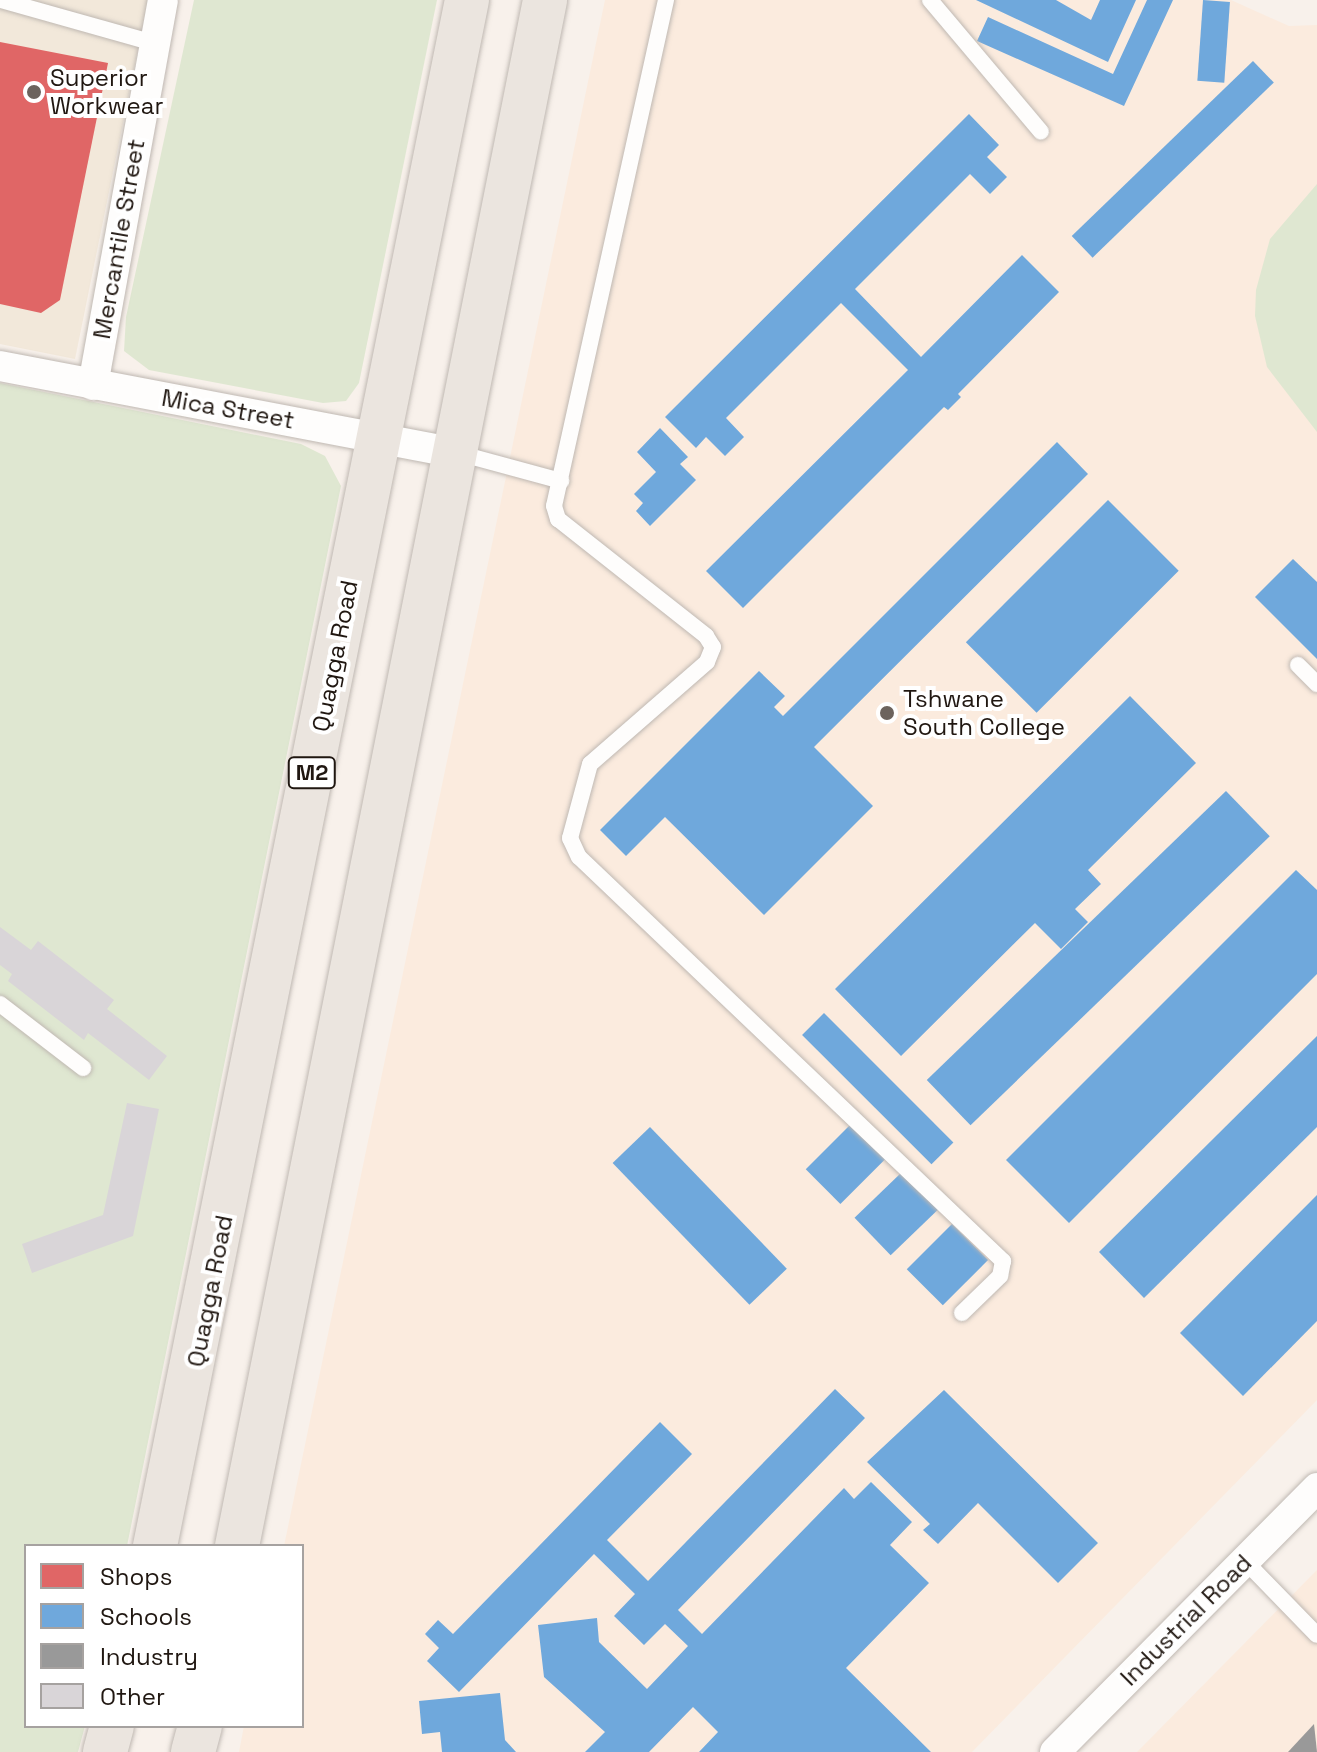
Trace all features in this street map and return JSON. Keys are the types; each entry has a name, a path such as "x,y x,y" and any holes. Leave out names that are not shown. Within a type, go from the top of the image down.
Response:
{"main road":[{"name":"Quagga Road","path":"155,1544 467,0"},
{"path":"237,1544 545,0"},
{"path":"105,1752 111,1728"}],"street":[{"name":"Mercantile Street","path":"93,385 163,0"},
{"name":"Mica Street","path":"0,366 379,435 456,453"},
{"name":"Industrial Road","path":"1055,1752 1317,1488"}],"lane":[{"path":"1,0 154,43"},
{"path":"666,0 554,506 558,519 713,647 707,662 590,764 570,838 579,857 1003,1261 1000,1276 962,1313"},
{"path":"930,0 1041,132"},
{"path":"456,453 561,481"},
{"path":"1298,665 1317,684"},
{"path":"0,1004 83,1068"},
{"path":"1245,1561 1317,1635"}],"shaded area":[{"path":"0,0 148,0 75,359 0,344"},
{"name":"Tshwane South College","path":"605,0 1231,0 1289,26 1317,25 1317,1400 972,1752 239,1752 244,1728 304,1728 304,1544 284,1544"},
{"path":"1317,1570 1317,1752 1137,1752"}],"green space":[{"path":"194,0 437,0 359,383 346,401 323,403 149,370 124,351 126,317"},
{"path":"1317,184 1317,432 1267,367 1255,316 1256,290 1270,239"},
{"path":"0,383 301,444 325,456 341,486 127,1544 24,1544 24,1728 84,1728 78,1752 0,1752"}],"building: Shops":[{"path":"0,42 108,63 60,300 41,313 0,304"}],"building: Schools":[{"path":"976,0 1056,0 1091,20 1100,0 1136,0 1108,62"},
{"path":"1147,0 1173,0 1124,106 977,41 988,17 1113,74"},
{"path":"1203,0 1230,2 1224,83 1197,81"},
{"path":"1253,61 1274,83 1093,258 1072,236"},
{"path":"969,114 999,145 987,157 1007,177 990,194 970,174 855,289 921,357 1022,255 1059,292 958,394 961,397 948,410 944,407 743,608 706,571 908,370 841,303 726,418 744,437 725,456 706,437 696,448 665,417"},
{"path":"660,428 688,457 680,464 696,480 650,526 636,511 643,503 634,494 656,472 637,452"},
{"path":"1057,442 1088,474 814,747 873,806 764,915 665,817 626,856 600,830 759,671 785,696 774,707 783,716"},
{"path":"1108,500 1179,571 1037,713 966,642"},
{"path":"1293,559 1317,582 1317,659 1255,597"},
{"path":"1130,696 1196,763 1088,870 1101,884 1075,909 1088,922 1061,949 1035,923 901,1056 835,989"},
{"path":"1226,791 1270,836 971,1125 927,1080"},
{"path":"1296,870 1317,890 1317,974 1069,1223 1006,1160"},
{"path":"824,1013 953,1142 931,1164 802,1035"},
{"path":"1317,1036 1317,1127 1144,1298 1099,1252"},
{"path":"851,1124 886,1159 840,1204 806,1169"},
{"path":"650,1127 787,1269 749,1305 613,1163"},
{"path":"902,1172 938,1209 891,1255 855,1218"},
{"path":"1317,1195 1317,1321 1243,1396 1180,1333"},
{"path":"952,1224 988,1260 943,1305 907,1269"},
{"path":"835,1389 865,1418 678,1610 702,1634 844,1488 854,1499 871,1482 912,1522 890,1545 929,1583 846,1668 931,1752 699,1752 718,1732 693,1707 649,1752 585,1752 605,1732 544,1677 538,1625 597,1618 599,1642 647,1689 688,1646 665,1624 644,1645 614,1616 635,1594 594,1554 459,1692 427,1661 439,1648 425,1634 438,1620 453,1634 660,1422 692,1454 607,1540 648,1581"},
{"path":"944,1390 1098,1543 1058,1583 978,1503 938,1544 923,1530 930,1524 867,1462"},
{"path":"500,1693 505,1740 516,1752 442,1752 440,1732 422,1734 419,1701"}],"building: Industry":[{"path":"1314,1724 1317,1752 1288,1752"}],"building: Other":[{"path":"0,927 31,950 38,941 114,1000 107,1009 167,1056 149,1080 88,1033 84,1040 8,981 12,974 0,965"},
{"path":"127,1103 159,1109 133,1236 32,1273 22,1244 103,1215"}],"place":[{"name":"Superior Workwear","path":"34,92"},
{"name":"Tshwane South College","path":"887,713"}]}
